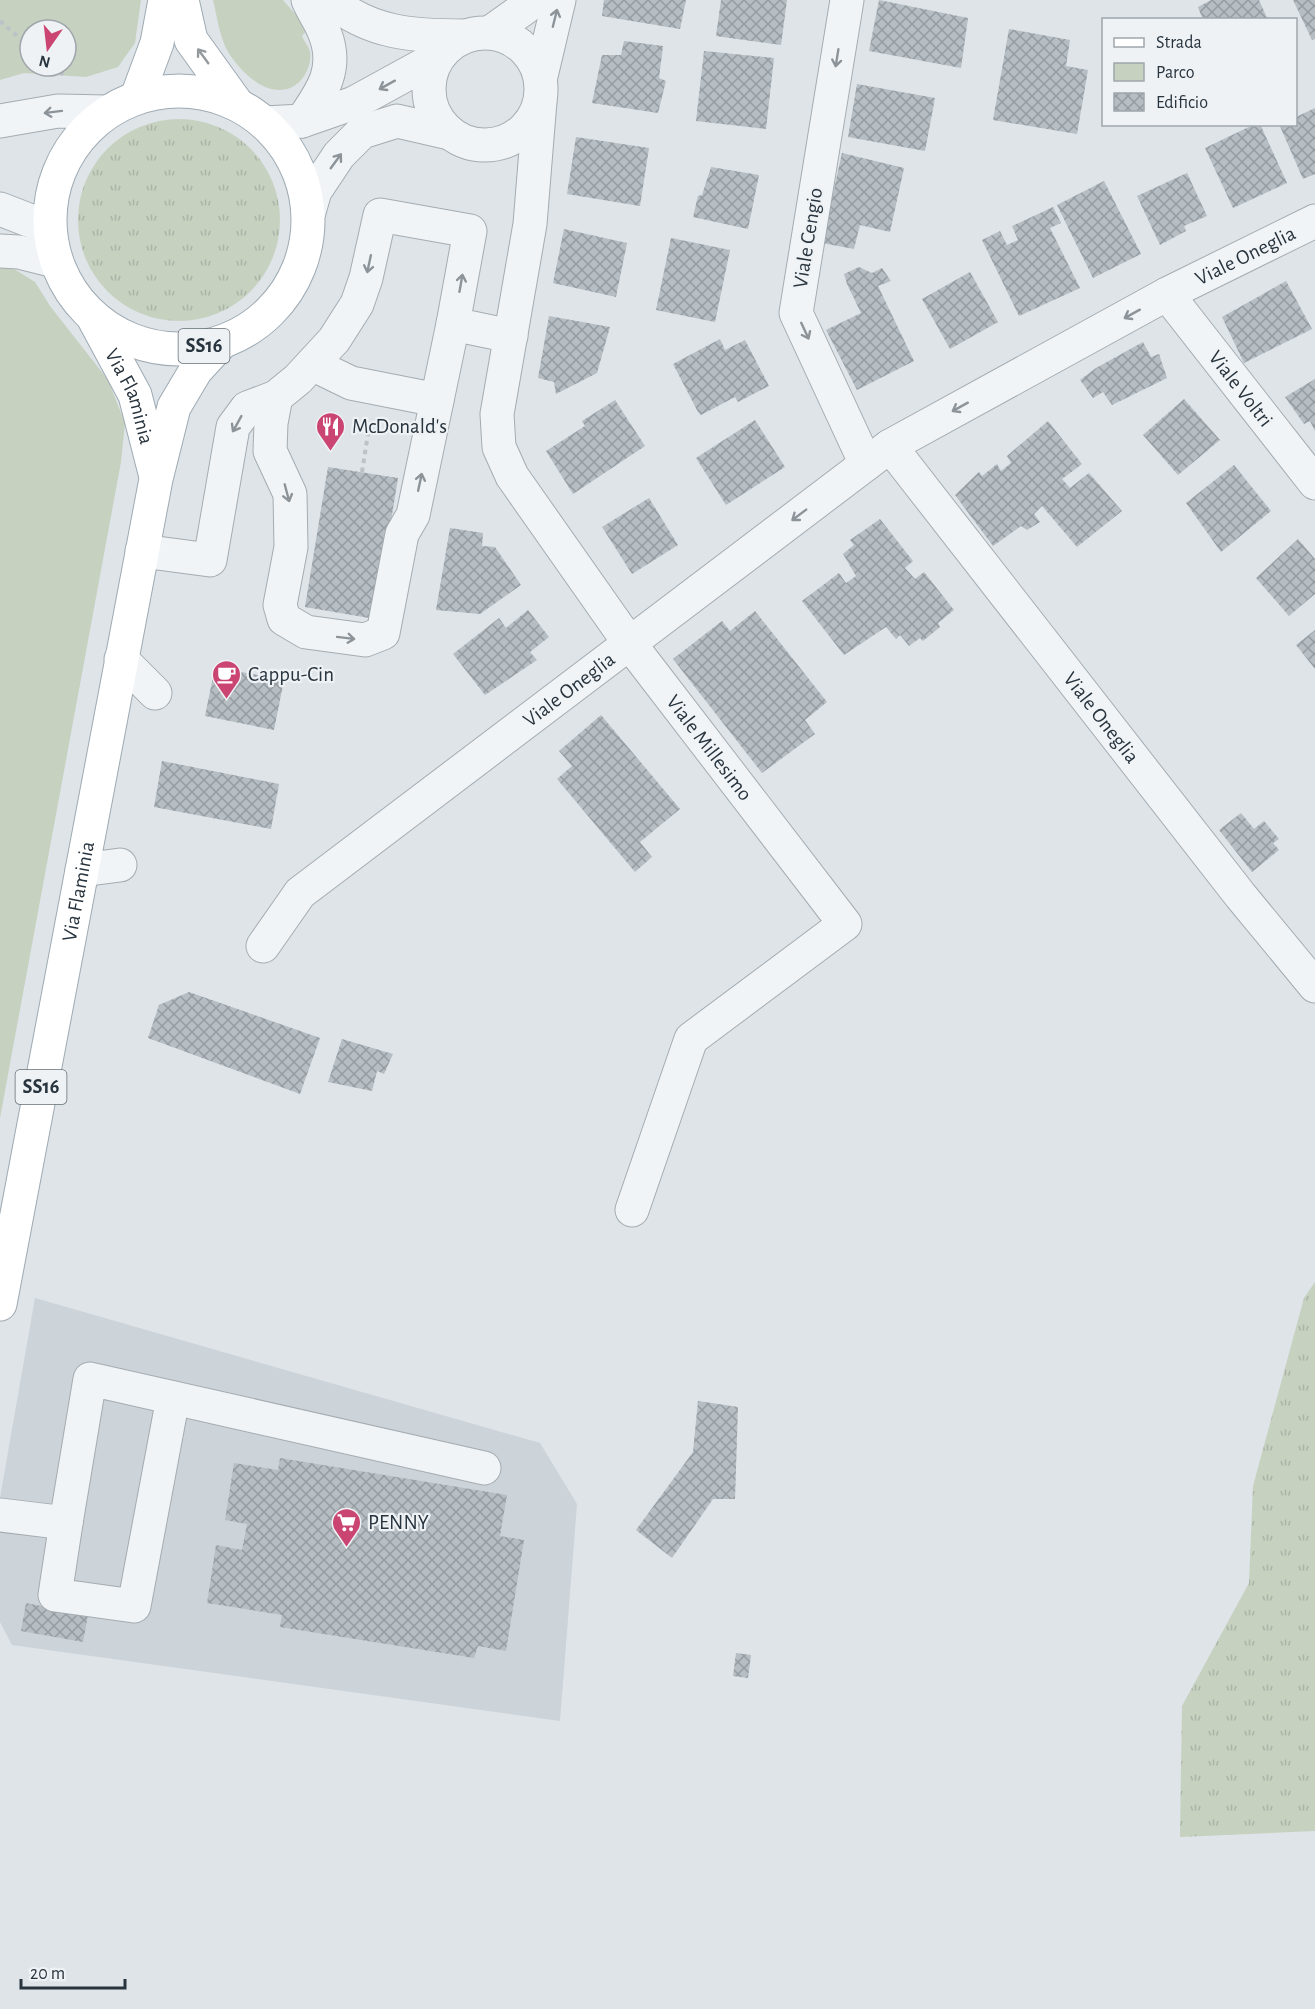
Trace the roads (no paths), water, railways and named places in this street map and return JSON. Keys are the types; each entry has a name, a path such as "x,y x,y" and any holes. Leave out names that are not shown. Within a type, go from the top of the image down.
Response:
{"main road":[{"path":"137,97 157,43 165,0"},
{"name":"SS16","path":"182,0 191,40 237,104"},
{"name":"SS16","path":"171,90 205,93 237,104 265,123 288,148 302,178 309,212 307,246 296,278 277,306 251,328 221,343 187,350 154,347 121,336 93,317 70,292 55,261 49,228 51,194 62,162 81,134 107,112 137,97 171,90"},
{"name":"Via Flaminia","path":"93,317 135,395 156,479"},
{"name":"Via Flaminia","path":"0,1304 156,479 174,407 196,370 221,343"}],"street":[{"path":"302,121 325,87 331,60 325,34 308,0"},
{"path":"309,212 315,191 339,155 362,132 397,121 449,133 474,144 487,145 505,142 521,132 533,118 540,89 534,60 523,46 507,37 478,34 419,36 395,31 363,22 330,0"},
{"path":"449,133 438,121 430,105 428,88 431,71 438,57 450,44 478,34 526,7 532,0"},
{"name":"Viale Millesimo","path":"559,0 540,89 530,224 497,414 499,447 512,476 630,644 845,924 691,1039 632,1210"},
{"name":"Viale Cengio","path":"847,0 796,313 878,455"},
{"path":"265,123 302,121 354,103 438,57"},
{"path":"0,121 58,111 107,112"},
{"name":"Viale Millesimo","path":"487,145 515,171 530,224"},
{"path":"0,209 49,228"},
{"path":"142,551 210,560 233,427 247,408 276,397 298,379 334,340 357,304 366,278 380,215 470,231 413,516 402,534 383,633 365,640 306,632 284,619 280,605 291,547 290,494 270,451 271,423 276,397"},
{"name":"Viale Oneglia","path":"263,946 300,893 878,455 1167,294 1315,221"},
{"path":"0,251 19,252 55,261"},
{"name":"Viale Voltri","path":"1167,294 1314,481"},
{"path":"453,324 511,336"},
{"path":"312,364 351,383 437,400"},
{"name":"Viale Oneglia","path":"878,455 1315,986"},
{"path":"121,659 155,693"},
{"path":"82,870 120,865"},
{"path":"172,1398 134,1606 55,1595 90,1379 484,1468"},
{"path":"0,1515 66,1523"}],"place":[{"name":"McDonald's","path":"331,452"},
{"name":"Cappu-Cin","path":"227,700"},
{"name":"PENNY","path":"347,1548"}]}
